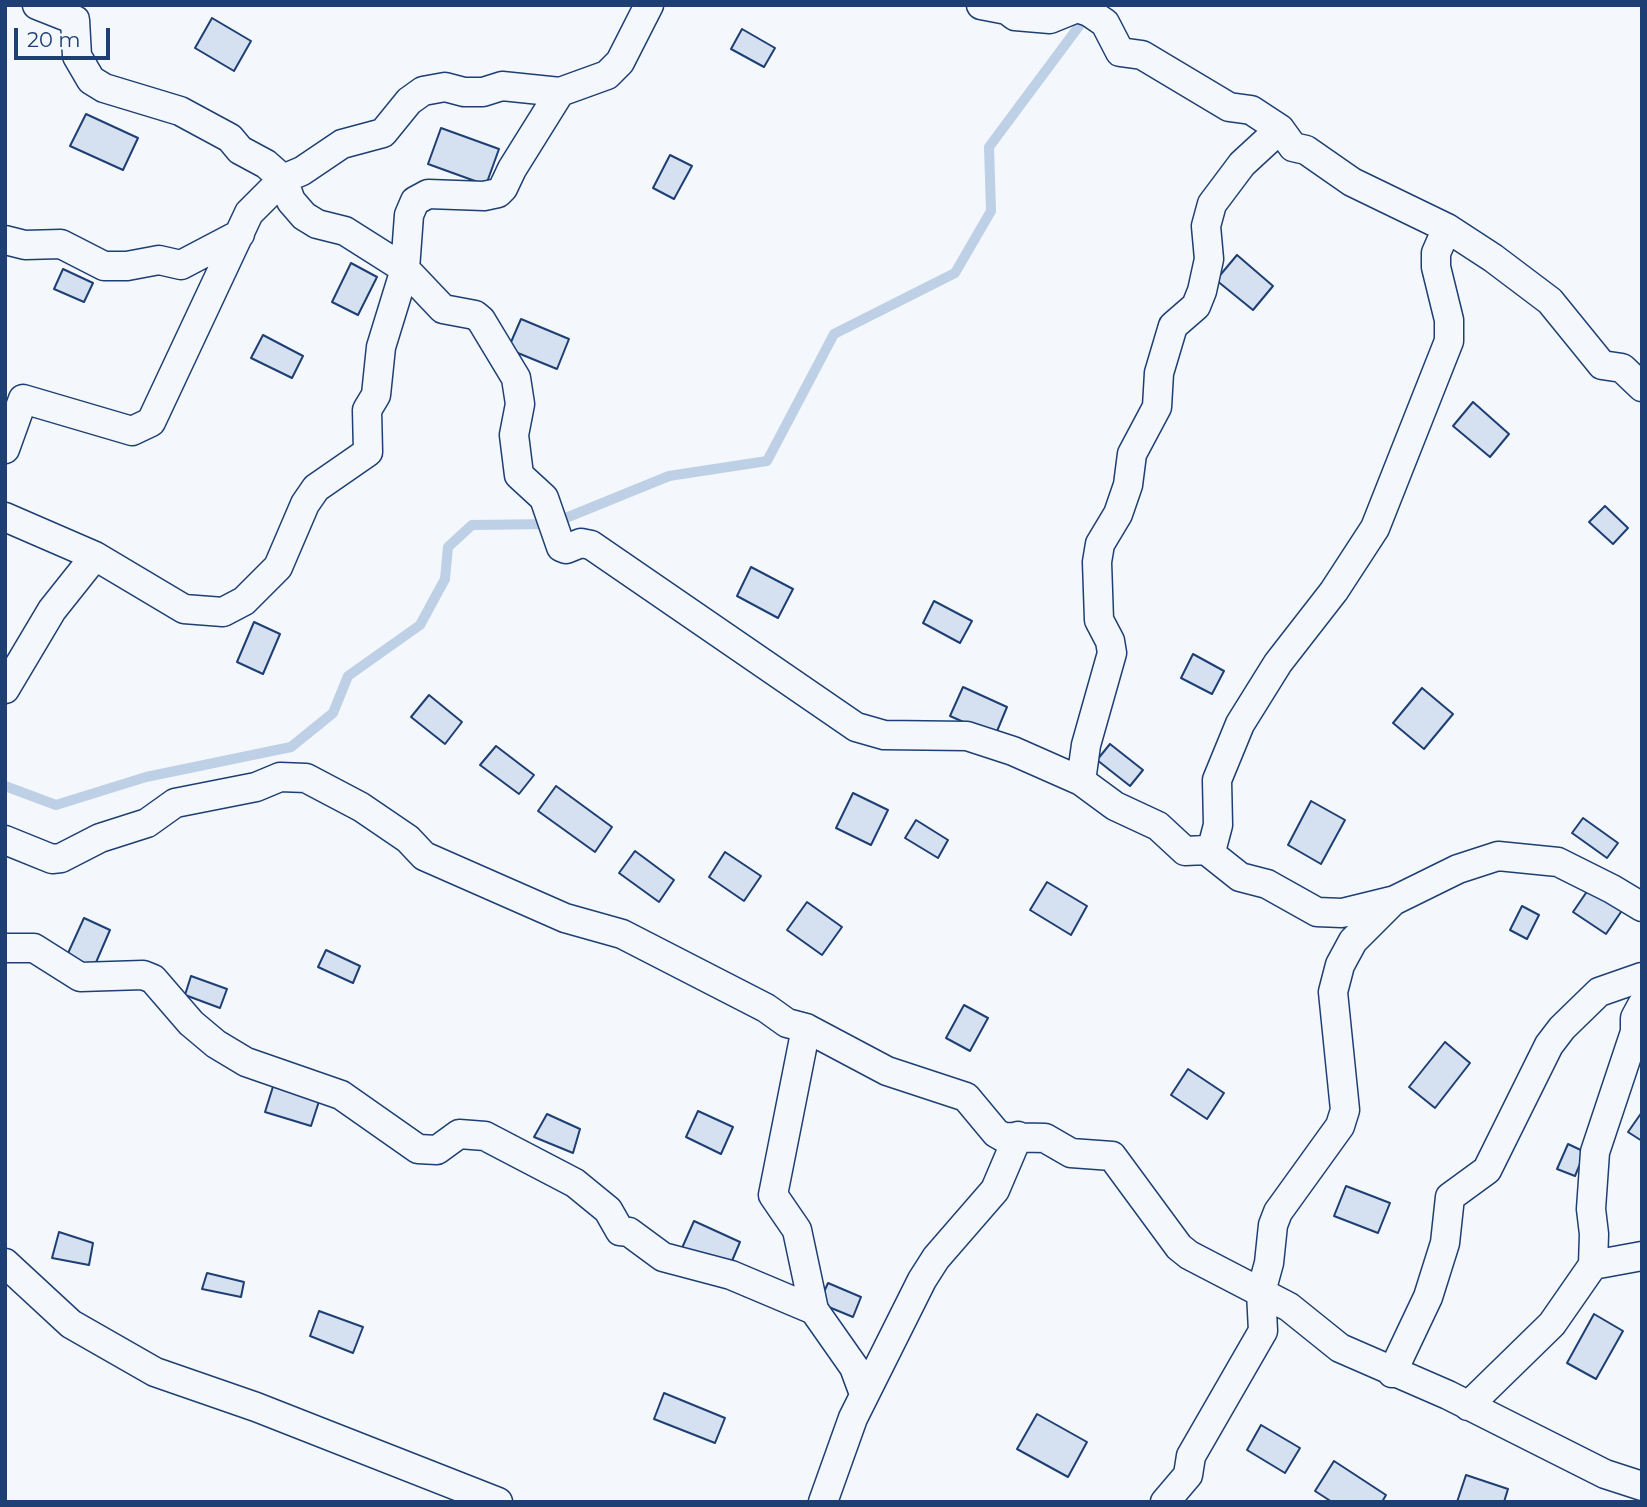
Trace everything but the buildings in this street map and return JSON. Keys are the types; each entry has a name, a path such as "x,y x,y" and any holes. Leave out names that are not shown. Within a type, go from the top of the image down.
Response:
{"street":[{"path":"37,5 78,12 77,56 91,80 104,88 180,111 230,138 240,150 266,164 283,179 291,201 304,216 317,224 345,231 405,269 443,309 475,315 481,320 506,359 518,389 520,404 514,435 519,475 544,498 561,547 591,545 856,727 884,735 967,736 1013,751 1081,781 1115,806 1158,826 1182,849 1206,850 1240,877 1267,884 1317,912 1342,913 1395,900 1458,869 1499,856 1558,862 1642,907"},
{"path":"5,449 23,399 132,431 151,422 249,213 283,179 302,171 342,144 383,133 409,101 423,91 445,87 464,92 483,92 502,86 560,92 614,71 649,5"},
{"path":"999,7 1015,16 1050,19 1077,8 1089,12 1105,23 1120,52 1142,55 1229,107 1251,110 1280,130 1293,147 1306,150 1352,182 1447,228 1550,301 1602,365 1622,368 1642,387"},
{"path":"5,517 95,556 173,605 191,611 223,612 244,601 278,567 305,504 316,488 368,452 367,410 376,395 381,347 405,269 409,215 415,201 428,194 484,197 498,193 560,92"},
{"path":"1081,781 1086,745 1112,653 1110,640 1099,620 1097,562 1100,544 1118,514 1128,485 1132,454 1157,407 1159,373 1173,326 1196,306 1202,291 1209,259 1206,226 1212,204 1242,164 1280,130"},
{"path":"1206,850 1213,844 1218,825 1217,780 1240,724 1278,663 1335,591 1375,528 1449,341 1449,320 1436,267 1436,253 1447,228"},
{"path":"5,240 25,244 61,244 104,266 127,266 159,260 181,265 240,234"},
{"path":"5,689 51,610 95,556"},
{"path":"5,840 43,856 61,858 100,838 147,823 175,803 256,787 280,777 306,778 361,807 408,839 424,856 565,918 622,934 766,1008 787,1023 806,1028 887,1071 967,1097 996,1133 1003,1137 1045,1138 1071,1153 1112,1156 1179,1247 1189,1255 1289,1307 1340,1348 1468,1406 1605,1474 1642,1486"},
{"path":"1165,1502 1188,1475 1191,1455 1261,1337 1261,1292 1278,1213 1340,1126 1345,1110 1334,992 1340,965 1353,942 1395,900"},
{"path":"5,948 34,948 80,977 144,975 153,979 191,1023 216,1044 255,1066 341,1095 418,1149 437,1150 459,1134 485,1136 575,1183 608,1210 620,1231 629,1232 663,1257 731,1275 814,1310"},
{"path":"1392,1373 1428,1297 1445,1243 1450,1197 1487,1170 1549,1045 1562,1028 1599,992 1642,976"},
{"path":"1468,1406 1552,1324 1593,1265 1594,1234 1591,1209 1595,1152 1635,1032 1635,1018 1642,1005"},
{"path":"806,1028 773,1195 797,1230 814,1310 853,1367 864,1394"},
{"path":"823,1502 864,1394 922,1280 936,1258 995,1190 1018,1136"},
{"path":"1593,1265 1642,1256"},
{"path":"5,1263 71,1324 155,1372 256,1407 498,1502"}],"waterway":[{"path":"5,786 56,805 146,777 291,747 333,713 348,676 420,625 445,579 448,547 472,525 551,524 669,476 767,461 834,334 955,273 991,211 989,147 1088,14"}]}
